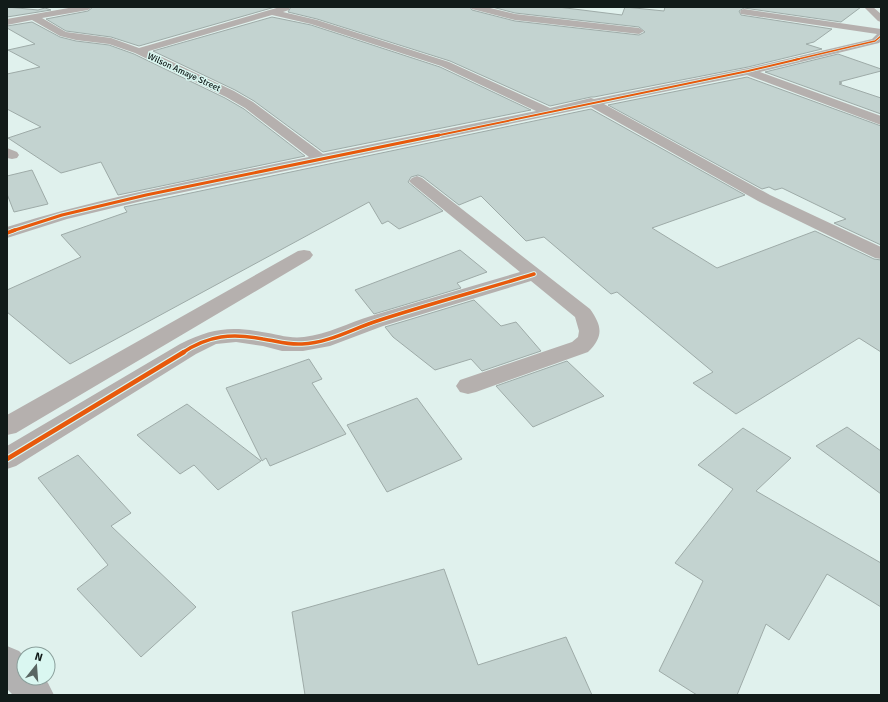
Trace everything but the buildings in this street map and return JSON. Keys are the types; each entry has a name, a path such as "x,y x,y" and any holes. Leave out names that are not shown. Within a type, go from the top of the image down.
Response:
{"main road":[{"path":"7,663 36,695"}],"street":[{"path":"47,7 74,10"},
{"path":"7,22 88,7"},
{"path":"139,51 291,7"},
{"path":"475,7 515,17 639,31"},
{"path":"868,7 881,19"},
{"path":"272,12 314,22 445,64 549,112"},
{"path":"744,12 881,32"},
{"name":"Wilson Amaye Street","path":"35,18 63,34 111,41 139,51 230,94 249,105 319,158"},
{"path":"7,233 62,215 146,194 748,71 875,41 881,36"},
{"path":"748,71 881,121"},
{"path":"591,102 764,198 881,254"},
{"path":"416,181 534,274 583,314 590,323 590,334 580,347 468,386"},
{"path":"7,426 304,255"},
{"path":"7,459 188,349 211,338 236,335 264,338 282,344 292,345 310,343 330,339 376,321 534,274"}],"cycle path":[{"path":"7,233 62,215 146,195 748,71 875,41 881,36"},
{"path":"7,459 188,349 211,338 236,335 264,339 282,344 303,344 330,339 376,321 534,274"}]}
